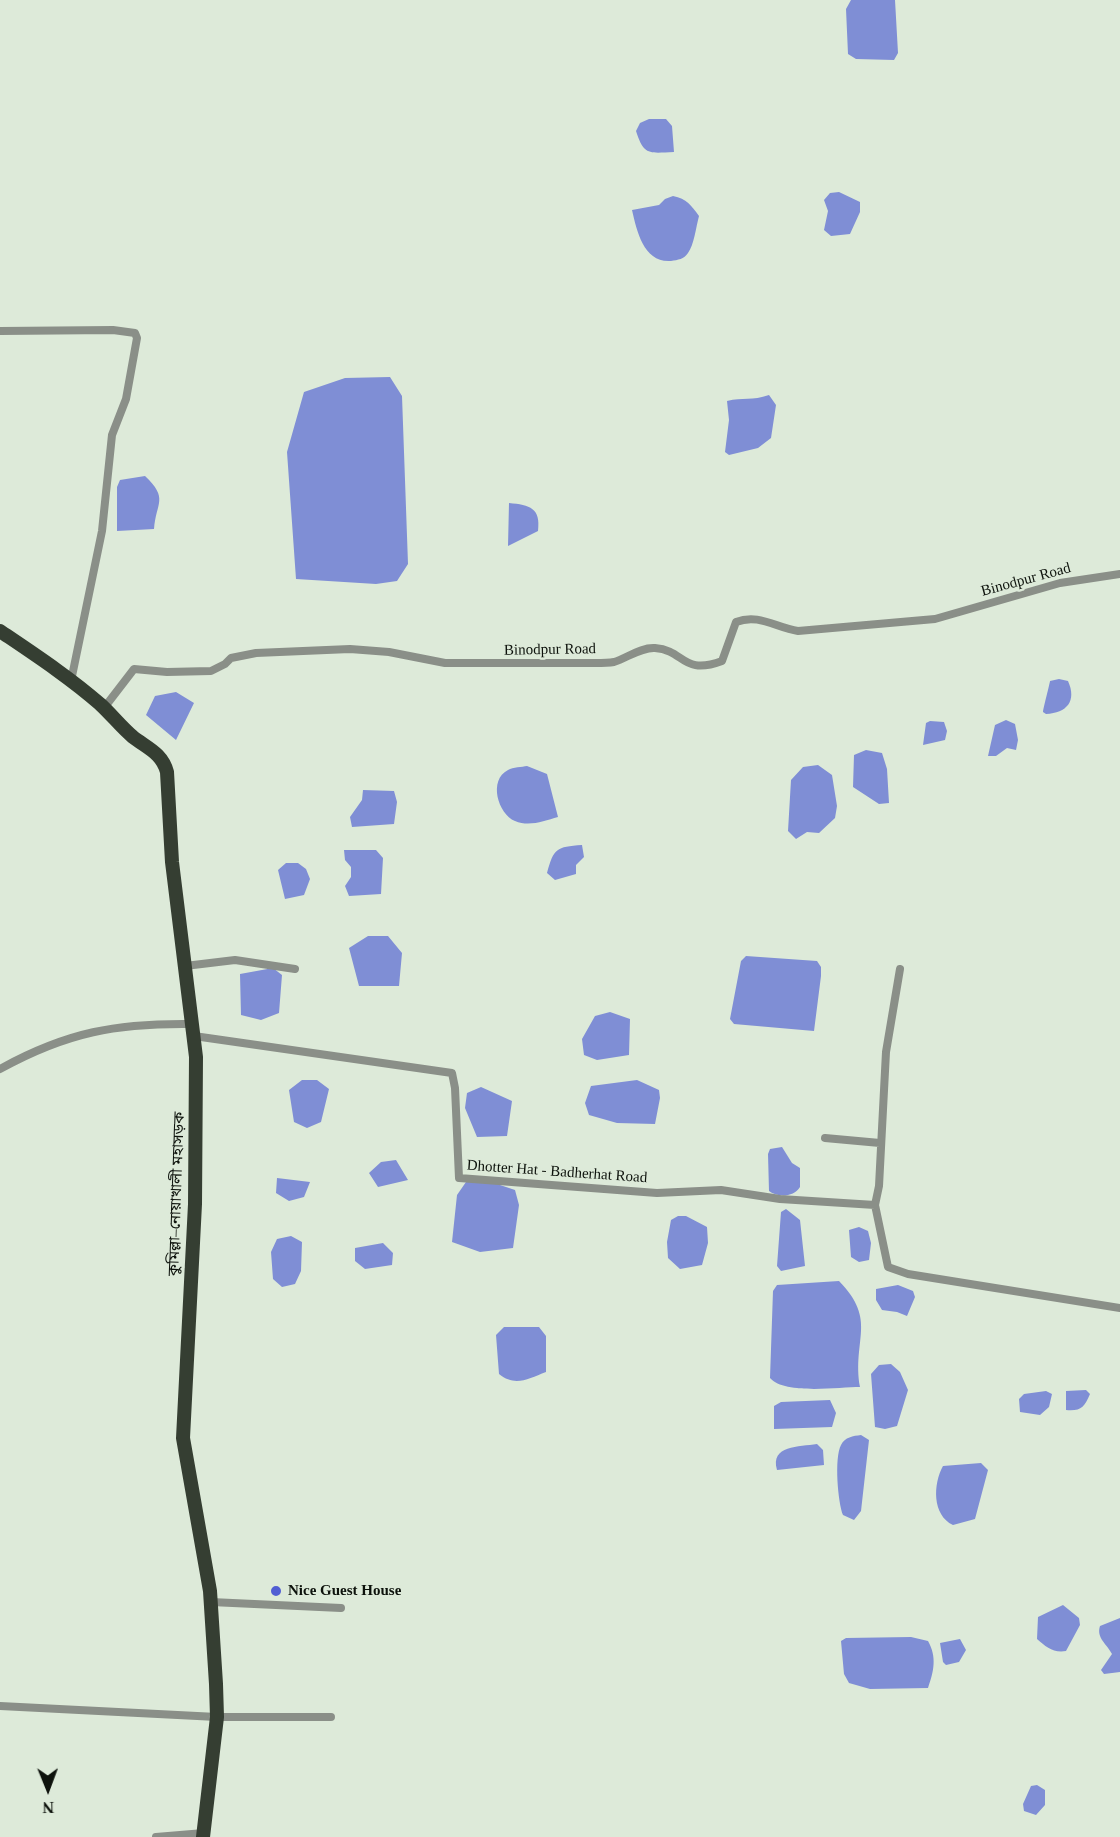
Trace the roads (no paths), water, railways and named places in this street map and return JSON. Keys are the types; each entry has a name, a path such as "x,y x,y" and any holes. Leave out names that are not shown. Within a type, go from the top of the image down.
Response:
{"highway":[{"name":"কুমিল্লা–নোয়াখালী মহাসড়ক","path":"0,630 71,681 104,708 133,737 164,761 172,862 193,1030 197,1152 183,1438 211,1602 217,1717 204,1835"}],"street":[{"path":"0,331 113,330 135,333 137,338 126,399 112,435 102,531 71,681"},
{"name":"Binodpur Road","path":"104,708 134,669 167,672 211,671 231,658 256,653 350,649 389,652 445,663 473,665 614,662 655,648 675,655 693,667 710,666 722,661 736,622 744,619 758,618 787,630 798,631 935,619 1060,583 1120,574"},
{"path":"185,966 235,960 295,969"},
{"path":"900,969 886,1052 879,1186 875,1205 888,1267 908,1274 1120,1308"},
{"path":"0,1069 29,1053 85,1032 140,1023 193,1030"},
{"name":"Dhotter Hat - Badherhat Road","path":"193,1030 452,1073 455,1088 459,1178 657,1192 721,1190 780,1199 875,1205"},
{"path":"825,1138 880,1143"},
{"path":"211,1602 341,1608"},
{"path":"0,1706 217,1717 331,1717"},
{"path":"156,1837 204,1835"}],"water":[{"path":"851,0 895,0 898,53 894,60 856,59 848,54 846,9"},
{"path":"649,119 666,119 672,126 674,152 653,152 645,149 636,131 640,123"},
{"path":"839,192 860,202 860,212 850,234 831,236 824,230 828,211 824,200 830,193"},
{"path":"673,196 688,203 699,216 690,250 683,258 671,261 654,257 648,252 639,236 632,210 659,205 665,199"},
{"path":"390,377 402,396 408,564 397,581 376,584 296,579 287,452 304,392 345,378"},
{"path":"769,395 776,405 771,438 758,448 729,455 725,452 729,420 727,401"},
{"path":"145,476 157,490 159,496 154,529 117,531 117,487 120,480"},
{"path":"509,503 532,509 538,517 538,531 508,546"},
{"path":"1059,679 1068,681 1071,700 1060,711 1046,714 1043,712 1050,681"},
{"path":"176,692 194,703 176,740 146,715 155,696"},
{"path":"1006,720 1015,724 1018,740 1016,750 1007,748 996,756 988,756 995,725"},
{"path":"944,722 947,731 945,740 923,745 926,723"},
{"path":"866,750 882,753 887,769 889,803 879,804 853,787 854,755"},
{"path":"818,765 832,775 837,806 835,818 819,833 807,832 796,839 788,831 791,780 803,767"},
{"path":"527,766 547,774 558,817 536,823 520,823 504,811 498,797 498,781 508,770"},
{"path":"363,790 394,791 397,802 394,824 352,827 350,817 362,800"},
{"path":"582,845 584,857 576,865 576,874 555,880 547,873 557,850"},
{"path":"344,850 376,850 383,858 381,894 349,896 345,886 351,877 351,867 345,860"},
{"path":"286,863 298,863 306,869 310,879 304,895 285,899 278,870"},
{"path":"368,936 388,936 402,953 399,986 359,986 349,948"},
{"path":"746,956 817,961 821,967 821,976 814,1031 734,1024 730,1019 741,961"},
{"path":"273,968 282,975 279,1013 261,1020 241,1015 240,974"},
{"path":"610,1012 630,1019 629,1055 597,1060 584,1055 582,1039 595,1016"},
{"path":"302,1080 317,1080 329,1089 321,1122 307,1128 294,1122 289,1090"},
{"path":"637,1080 659,1090 660,1098 655,1124 617,1123 589,1115 585,1103 591,1086"},
{"path":"481,1087 512,1101 507,1136 477,1137 465,1108 467,1093"},
{"path":"782,1147 792,1163 800,1168 800,1187 794,1193 777,1195 769,1191 768,1154 770,1149"},
{"path":"396,1160 408,1180 378,1187 369,1173 381,1162"},
{"path":"277,1178 310,1182 304,1197 289,1201 276,1193"},
{"path":"482,1179 515,1190 519,1205 513,1248 480,1252 452,1242 457,1195 466,1182"},
{"path":"786,1209 800,1220 805,1266 781,1271 777,1266 781,1212"},
{"path":"678,1216 686,1216 707,1227 708,1243 702,1265 680,1269 668,1258 667,1242 671,1220"},
{"path":"859,1227 868,1231 871,1243 869,1260 859,1262 851,1257 849,1230"},
{"path":"291,1236 302,1242 301,1271 295,1284 282,1287 273,1279 271,1252 277,1239"},
{"path":"383,1243 393,1253 392,1265 365,1269 355,1261 355,1248"},
{"path":"839,1281 851,1295 861,1319 858,1370 860,1387 799,1388 777,1383 770,1378 773,1291 777,1285"},
{"path":"898,1285 913,1291 915,1297 907,1316 882,1310 876,1300 876,1289"},
{"path":"504,1327 539,1327 546,1336 546,1372 516,1381 499,1374 496,1335"},
{"path":"891,1364 900,1372 908,1390 897,1426 885,1429 875,1427 871,1374 879,1365"},
{"path":"1086,1390 1090,1394 1084,1405 1079,1409 1066,1410 1066,1391"},
{"path":"1046,1391 1052,1394 1049,1407 1040,1415 1020,1412 1019,1399 1024,1394"},
{"path":"830,1400 836,1413 832,1427 774,1429 774,1406 781,1402"},
{"path":"861,1435 869,1440 861,1511 854,1520 843,1515 841,1509 838,1491 838,1460 843,1442 849,1437"},
{"path":"817,1444 823,1450 824,1465 777,1470 776,1462 782,1452 795,1447"},
{"path":"981,1463 988,1470 975,1519 953,1525 941,1514 936,1498 937,1481 943,1466"},
{"path":"1063,1605 1079,1618 1080,1625 1066,1651 1057,1651 1037,1639 1038,1617"},
{"path":"1120,1618 1120,1672 1104,1674 1101,1670 1112,1654 1099,1634 1100,1626"},
{"path":"911,1637 928,1641 933,1653 934,1664 928,1688 870,1689 849,1683 844,1674 841,1641 846,1638"},
{"path":"960,1639 966,1650 959,1662 946,1665 943,1662 940,1643"},
{"path":"1037,1785 1045,1790 1045,1805 1036,1815 1024,1811 1023,1804 1031,1786"}],"place":[{"name":"Nice Guest House","path":"276,1591"}]}
